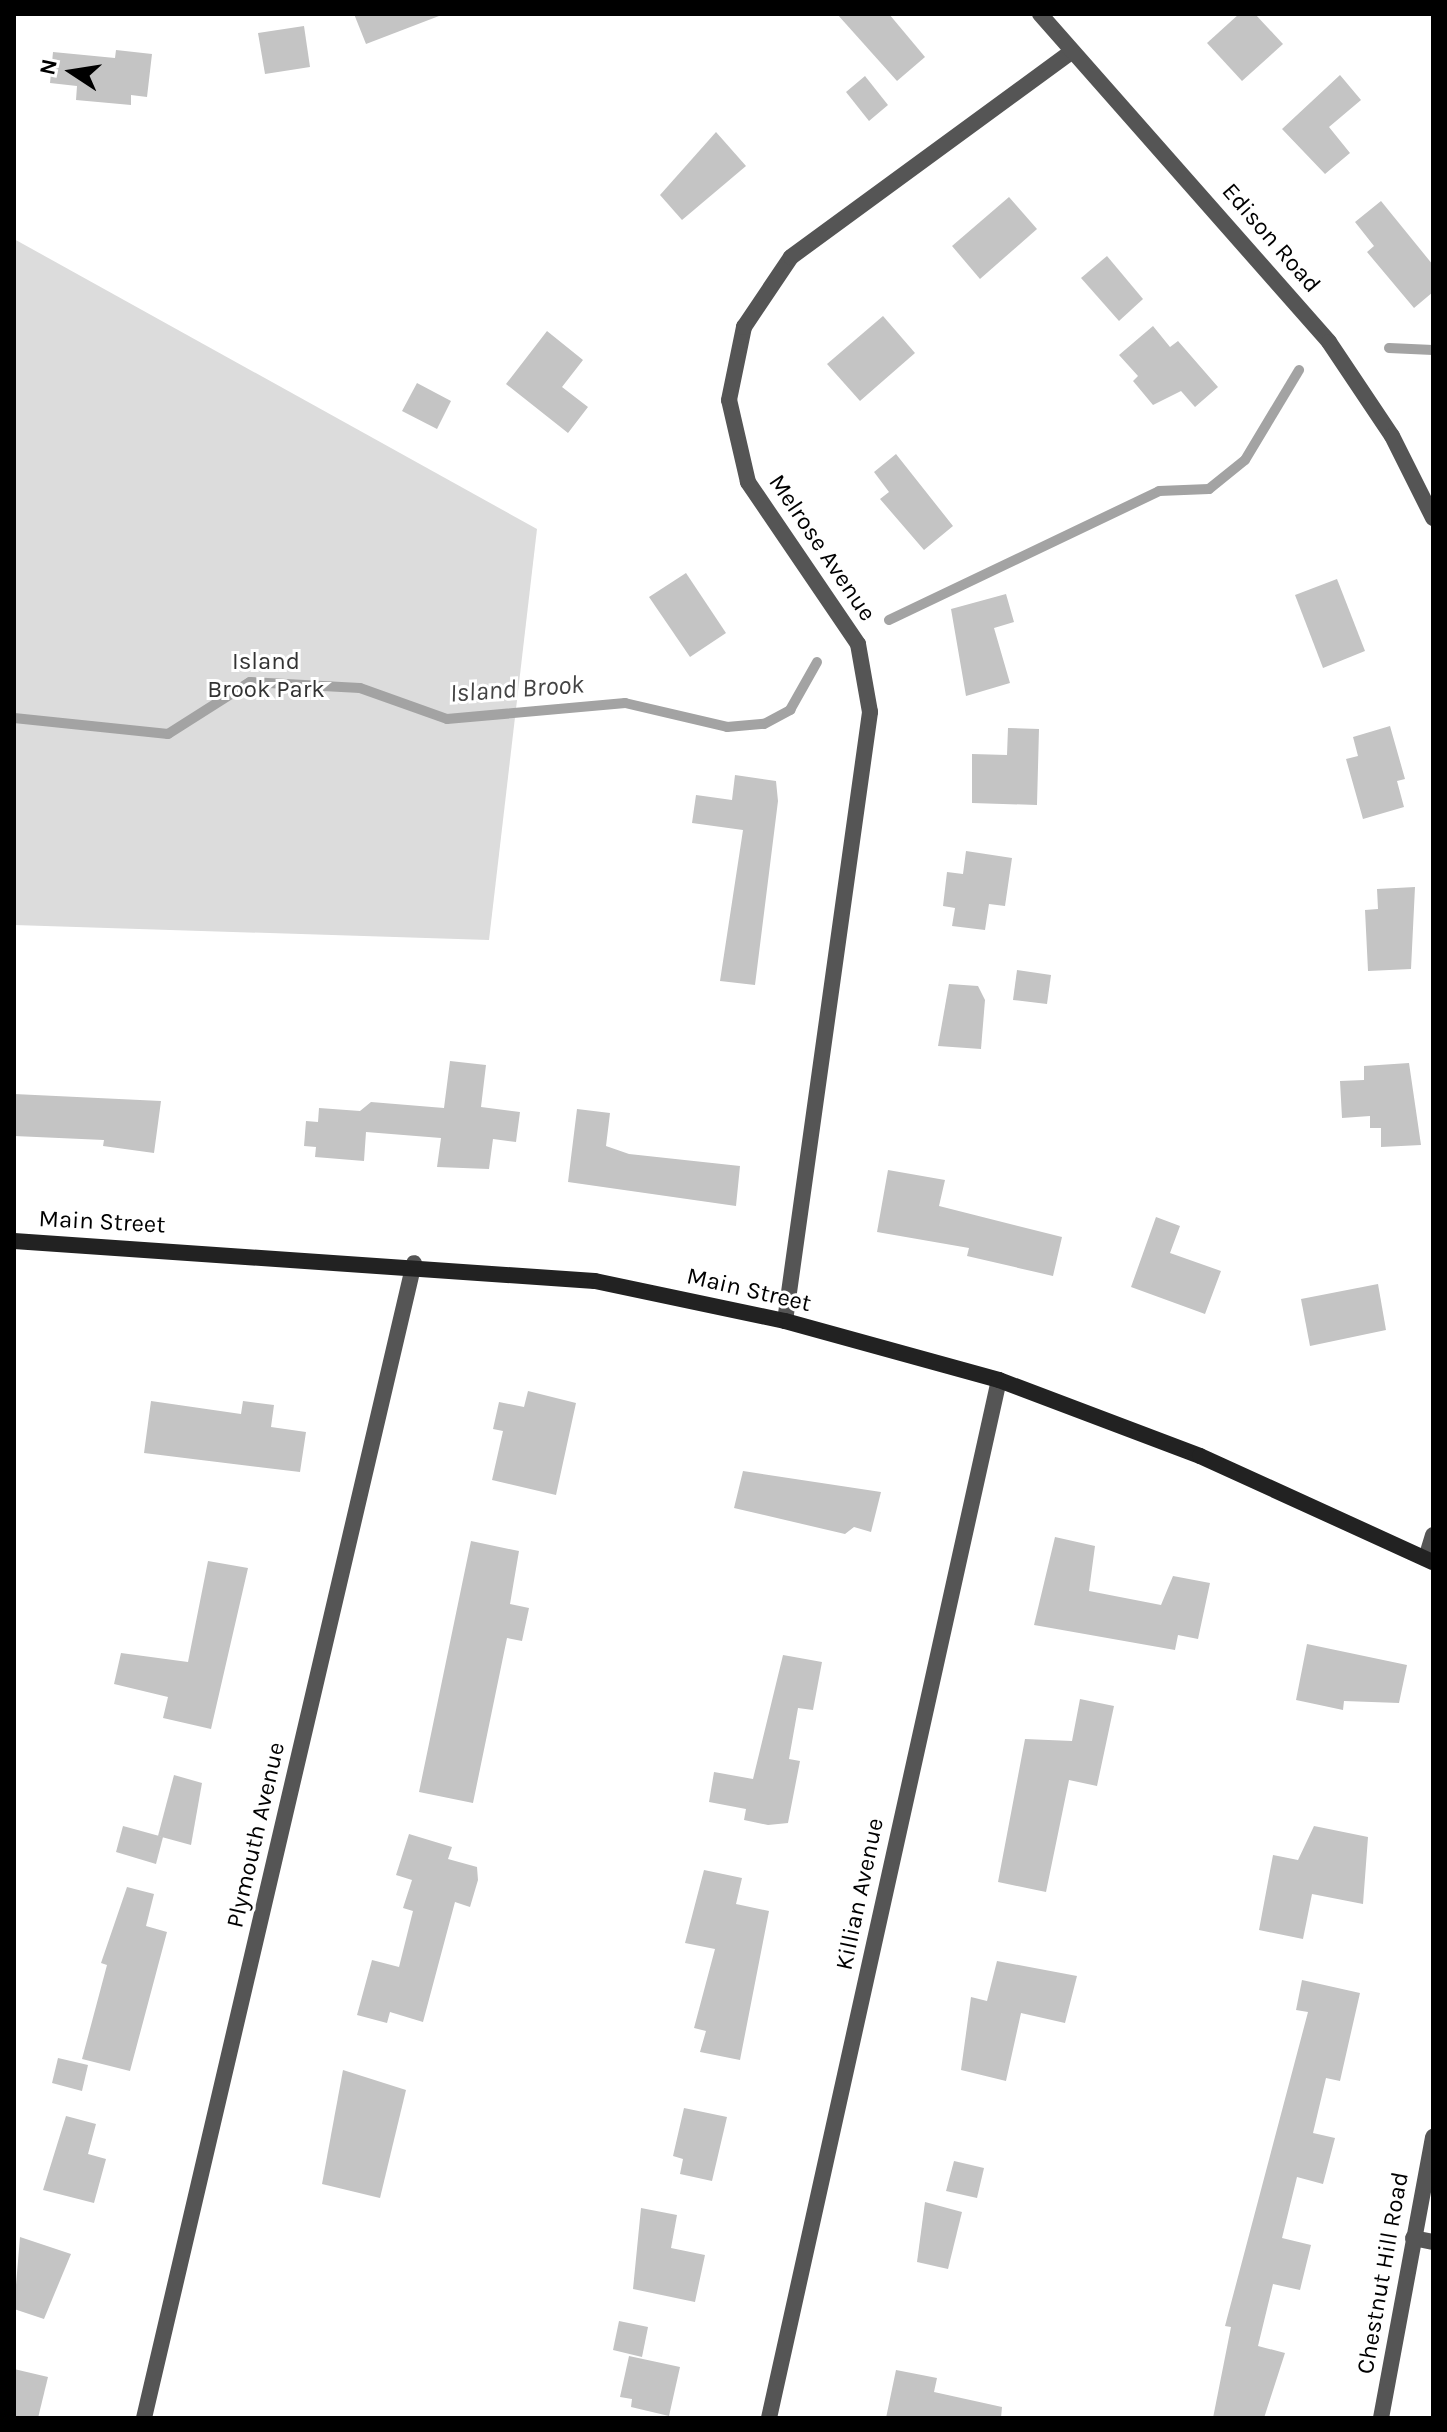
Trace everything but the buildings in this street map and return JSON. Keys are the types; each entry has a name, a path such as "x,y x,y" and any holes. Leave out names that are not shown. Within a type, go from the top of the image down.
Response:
{"main road":[{"name":"Main Street","path":"14,1241 414,1263 595,1281 785,1321 999,1380 1200,1456 1430,1560"}],"street":[{"name":"Edison Road","path":"1040,14 1329,342 1392,436 1433,518"},
{"name":"Melrose Avenue","path":"785,1321 870,712 858,644 748,482 729,400 744,327 791,257 1072,51"},
{"name":"Plymouth Avenue","path":"144,2418 414,1263"},
{"name":"Killian Avenue","path":"769,2418 999,1380"},
{"path":"1430,1560 1433,1535"},
{"name":"Chestnut Hill Road","path":"1381,2418 1433,2137"},
{"path":"1413,2238 1433,2242"}],"green space":[{"name":"Island Brook Park","path":"14,239 537,529 489,940 14,925"}],"waterway":[{"name":"Island Brook","path":"1389,348 1433,350"},
{"name":"Island Brook","path":"889,620 1159,491 1209,489 1245,460 1299,370"},
{"name":"Island Brook","path":"14,718 168,734 250,682 360,688 447,719 625,703 727,727 764,724 790,710 817,662"}]}
